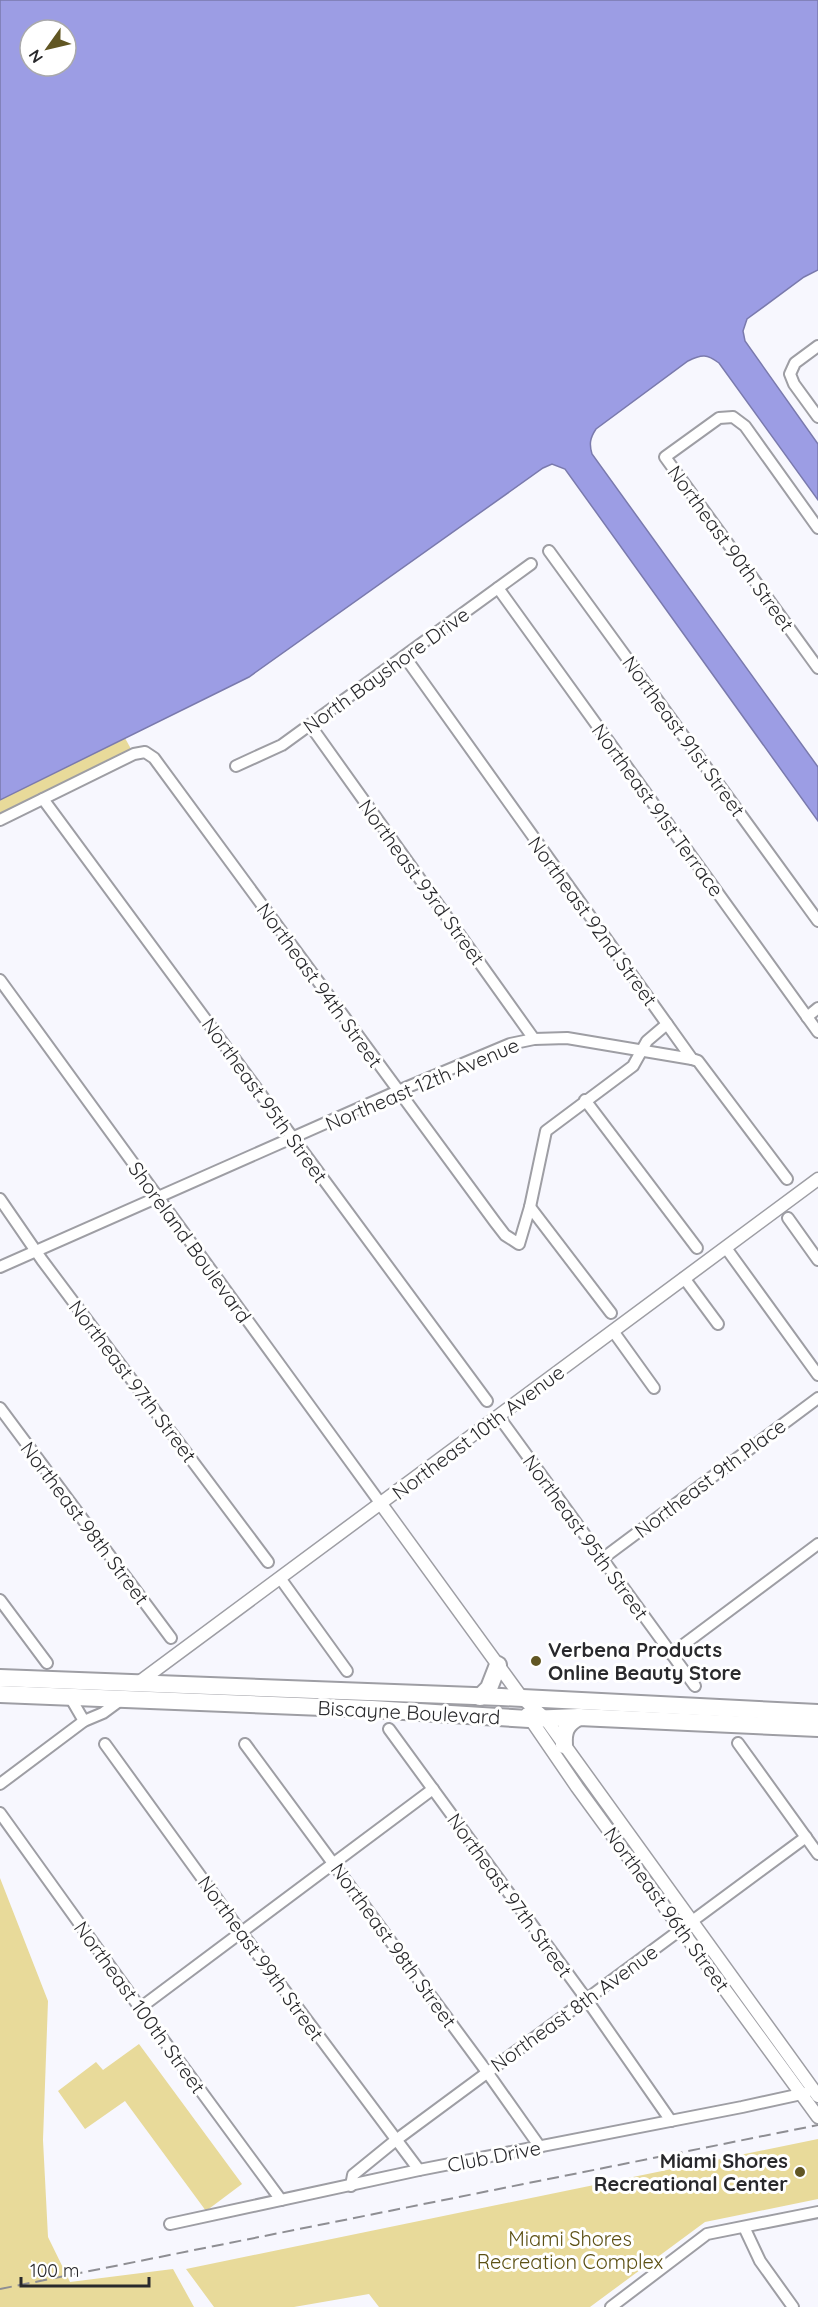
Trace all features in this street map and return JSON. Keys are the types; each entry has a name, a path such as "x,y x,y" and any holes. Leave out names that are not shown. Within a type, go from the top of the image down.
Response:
{"main road":[{"path":"480,1697 489,1688 498,1665"},
{"name":"Biscayne Boulevard","path":"0,1678 522,1698 818,1713"},
{"name":"Biscayne Boulevard","path":"0,1694 818,1728"},
{"path":"564,1745 563,1734 567,1725 579,1717"},
{"path":"800,1727 818,1722"}],"street":[{"path":"818,346 795,363 790,374 794,384 818,417"},
{"name":"Northeast 90th Street","path":"818,528 745,426 733,417 718,418 665,457 818,668"},
{"name":"Northeast 91st Street","path":"549,551 818,921"},
{"name":"North Bayshore Drive","path":"236,766 282,745 531,564"},
{"name":"Northeast 91st Terrace","path":"498,588 818,1032"},
{"name":"Northeast 92nd Street","path":"405,657 692,1059 698,1061 788,1179"},
{"name":"Northeast 93rd Street","path":"310,725 534,1039"},
{"name":"Northeast 94th Street","path":"43,799 134,754 145,752 154,758 500,1229 512,1241 519,1244 530,1207"},
{"path":"0,820 43,799"},
{"name":"Northeast 95th Street","path":"43,799 487,1401"},
{"name":"Shoreland Boulevard","path":"0,981 381,1504"},
{"path":"807,1017 818,1008"},
{"path":"611,1313 530,1207 546,1131 633,1066 647,1041 667,1024"},
{"name":"Northeast 12th Avenue","path":"0,1267 398,1091 488,1053 534,1039 567,1038 692,1059"},
{"path":"585,1100 697,1248"},
{"name":"Northeast 10th Avenue","path":"138,1683 818,1179"},
{"name":"Northeast 97th Street","path":"0,1199 38,1251 42,1260 268,1562"},
{"path":"788,1218 818,1260"},
{"path":"726,1248 818,1375"},
{"path":"684,1278 718,1324"},
{"path":"613,1331 654,1388"},
{"name":"Northeast 9th Place","path":"602,1559 818,1398"},
{"name":"Northeast 98th Street","path":"0,1408 171,1638"},
{"name":"Northeast 95th Street","path":"499,1417 695,1686"},
{"name":"Northeast 96th Street","path":"381,1504 686,1925 817,2093"},
{"path":"671,1654 818,1544"},
{"path":"280,1578 347,1671"},
{"path":"0,1600 47,1663"},
{"path":"70,1697 84,1721"},
{"path":"0,1784 84,1721 103,1713 122,1699"},
{"name":"Northeast 96th Street","path":"537,1718 564,1745 818,2117"},
{"name":"Northeast 97th Street","path":"389,1729 587,2000 671,2121"},
{"path":"738,1743 818,1854"},
{"name":"Northeast 99th Street","path":"105,1744 241,1932 419,2170"},
{"name":"Northeast 98th Street","path":"246,1744 540,2147"},
{"path":"140,2008 433,1789"},
{"name":"Northeast 100th Street","path":"0,1813 281,2200"},
{"name":"Northeast 8th Avenue","path":"351,2186 353,2175 396,2140 806,1837"},
{"name":"Club Drive","path":"170,2224 419,2170 671,2121 800,2093 817,2093"},
{"path":"610,2307 623,2303 707,2234 818,2212"},
{"path":"744,2227 753,2250 794,2307"}],"green space":[{"path":"125,738 131,749 0,814 0,800"},
{"path":"0,1878 48,2001 43,2140 48,2237 70,2282 173,2269 194,2307 0,2307"},
{"path":"139,2044 242,2184 206,2211 125,2101 85,2129 58,2091 96,2062 103,2070"},
{"name":"Miami Shores Recreation Complex","path":"818,2139 818,2199 705,2222 590,2307 379,2307 369,2294 294,2307 214,2307 186,2269"}],"water":[{"path":"0,0 818,0 818,270 804,277 747,319 743,331 745,341 818,444 818,500 719,363 708,357 701,356 688,361 596,429 590,444 592,454 818,767 818,821 565,469 552,464 543,468 249,677 0,800"}],"railway":[{"path":"0,2289 818,2125"}],"place":[{"name":"Verbena Products Online Beauty Store","path":"536,1661"},
{"name":"Miami Shores Recreational Center","path":"800,2172"}]}
